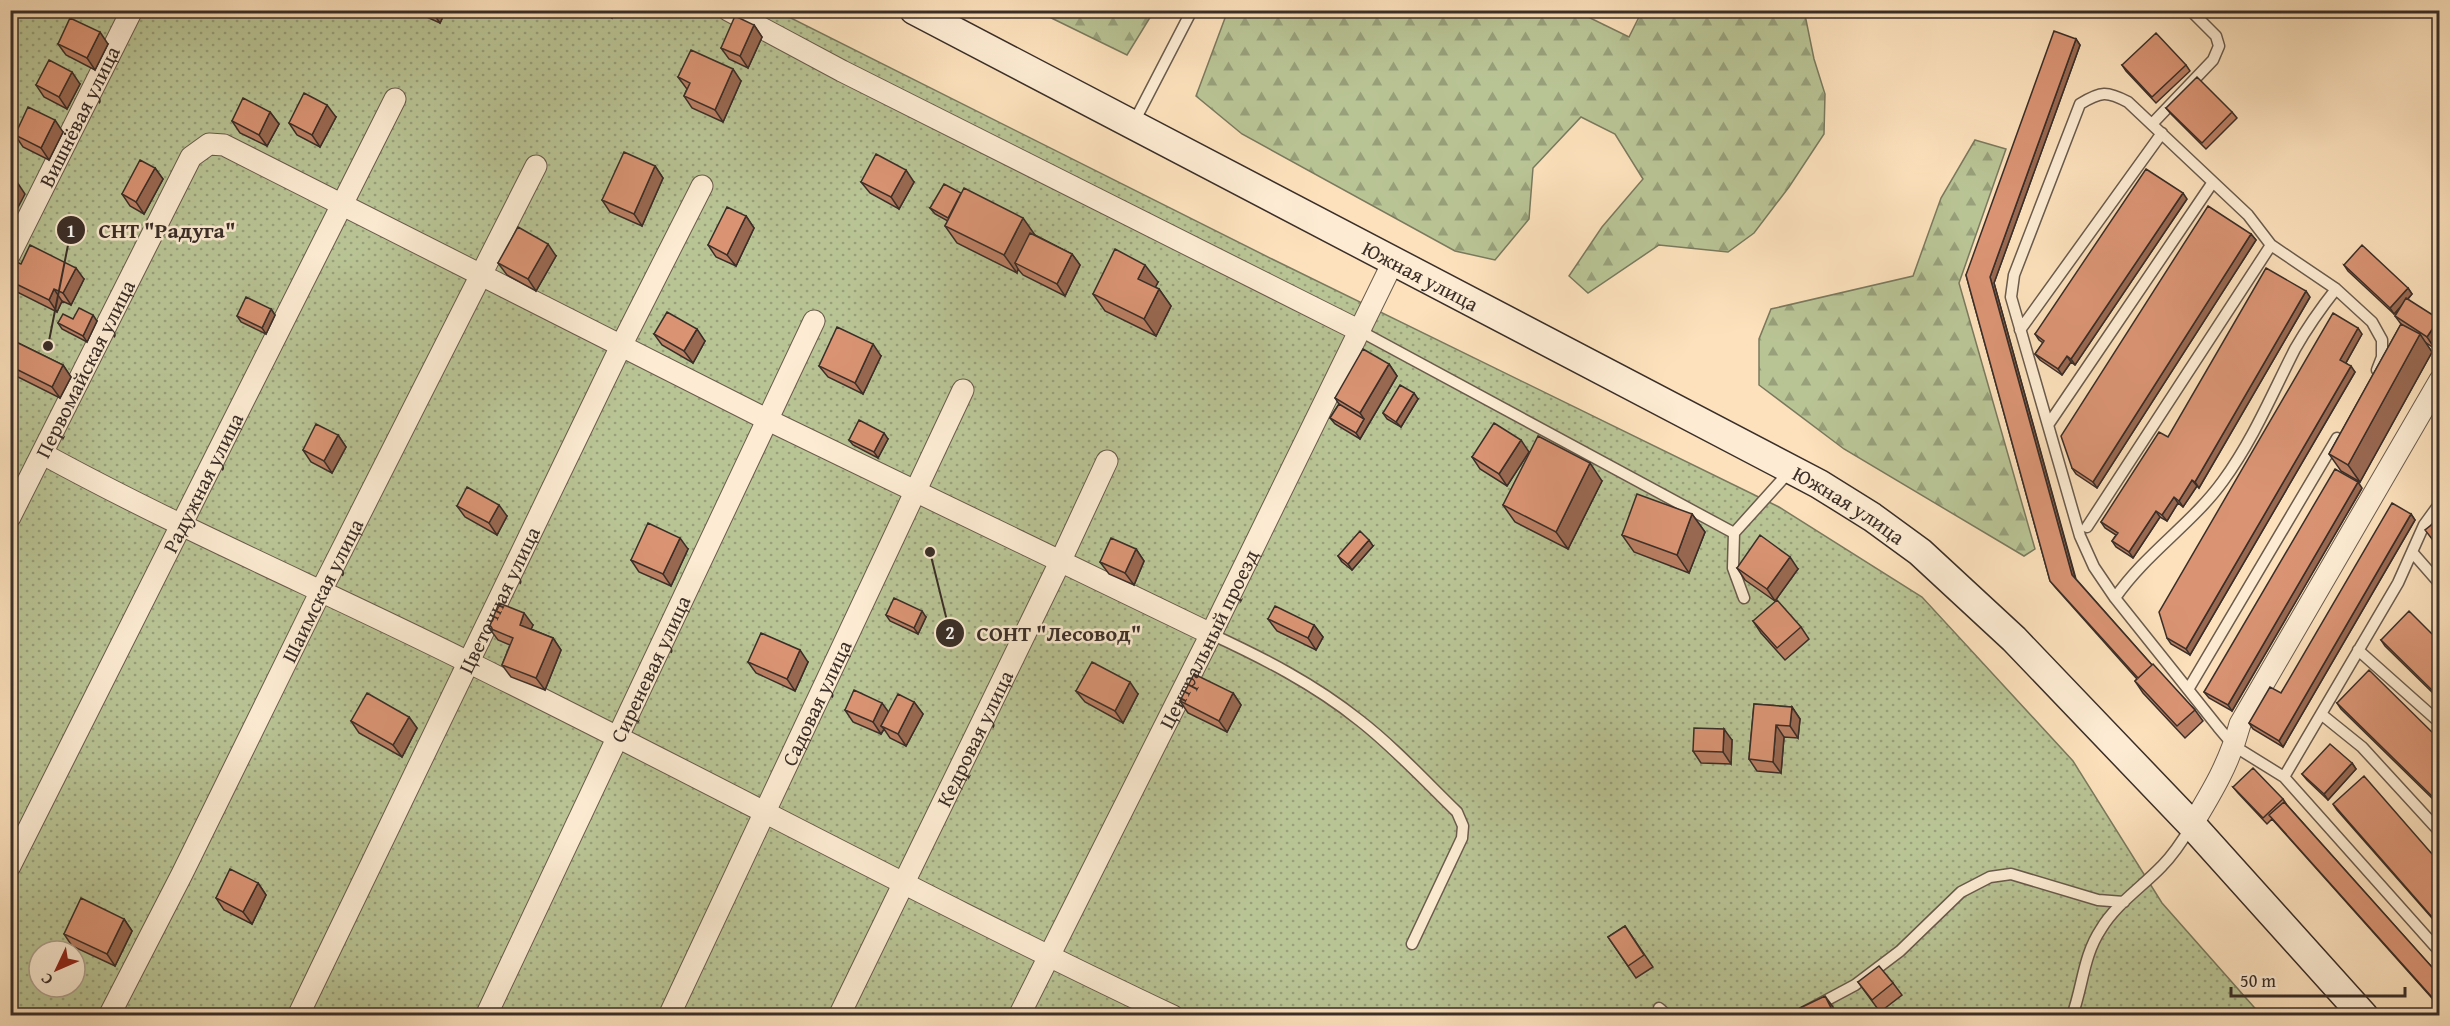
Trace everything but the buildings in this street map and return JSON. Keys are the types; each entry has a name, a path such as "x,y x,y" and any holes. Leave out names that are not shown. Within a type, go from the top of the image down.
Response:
{"main road":[{"name":"Южная улица","path":"914,10 1791,469 1872,517 1920,552 2014,639 2192,825 2364,1016"}],"street":[{"name":"Вишнёвая улица","path":"10,254 132,10"},
{"path":"728,10 842,71 1360,331"},
{"name":"Радужная улица","path":"10,866 395,99"},
{"name":"Первомайская улица","path":"10,517 191,157 209,144 224,145 341,204"},
{"name":"Шаимская улица","path":"110,1016 536,166"},
{"name":"Цветочная улица","path":"298,1016 621,346 702,186"},
{"path":"341,204 768,420 1211,634"},
{"name":"Центральный проезд","path":"1019,1016 1211,634 1394,260"},
{"name":"Сиреневая улица","path":"486,1016 814,321"},
{"path":"2192,825 2221,777 2240,724 2439,380"},
{"name":"Садовая улица","path":"669,1016 963,390"},
{"path":"43,454 124,499 470,663 1048,957 1173,1016"},
{"name":"Кедровая улица","path":"838,1016 1107,461"}],"lane":[{"path":"1133,124 1192,10"},
{"path":"2152,124 2213,60 2219,46 2216,36 2190,10"},
{"path":"2374,378 2382,357 2382,340 2372,322 2336,289 2271,244 2248,215 2128,102 2111,93 2095,95 2080,104 2014,275 2011,297 2080,536 2094,567 2115,598 2234,746 2284,777 2439,952"},
{"path":"2020,330 2162,133"},
{"path":"2048,425 2213,182"},
{"path":"2087,527 2271,244"},
{"path":"2115,598 2132,574 2194,515 2222,483 2247,448 2296,349 2336,289"},
{"path":"1360,331 1734,533"},
{"path":"2189,688 2344,428"},
{"path":"1744,598 1733,568 1734,533 1791,469"},
{"path":"2284,777 2398,583 2424,525 2439,503"},
{"path":"2412,552 2439,584"},
{"path":"1211,634 1263,658 1301,680 1360,720 1457,812 1462,826 1462,838 1412,944"},
{"path":"2358,650 2439,723"},
{"path":"2321,714 2362,747 2439,832"},
{"path":"2072,1016 2092,943 2124,902 2176,851 2192,825"},
{"path":"1797,1016 1855,985 1900,951 1961,892 1990,876 2011,874 2098,900 2124,902"},
{"path":"1659,1008 1668,1016"}],"green space":[{"path":"1154,10 1127,55 1037,11"},
{"path":"1228,10 1576,11 1629,37 1642,11 1808,11 1805,15 1814,59 1825,94 1824,134 1789,187 1754,233 1728,252 1659,245 1588,293 1569,276 1602,227 1643,179 1615,134 1581,117 1533,168 1529,219 1495,260 1455,251 1242,134 1196,96"},
{"path":"10,11 777,11 1272,259 1779,507 1922,597 2073,761 2162,903 2261,1015 11,1015"},
{"path":"1975,140 2006,149 1959,283 2035,549 2024,556 1844,449 1759,385 1759,339 1771,309 1913,276 1941,198"}],"place":[{"name":"СНТ \"Радуга\"","path":"48,346"},
{"name":"СОНТ \"Лесовод\"","path":"930,552"}]}
